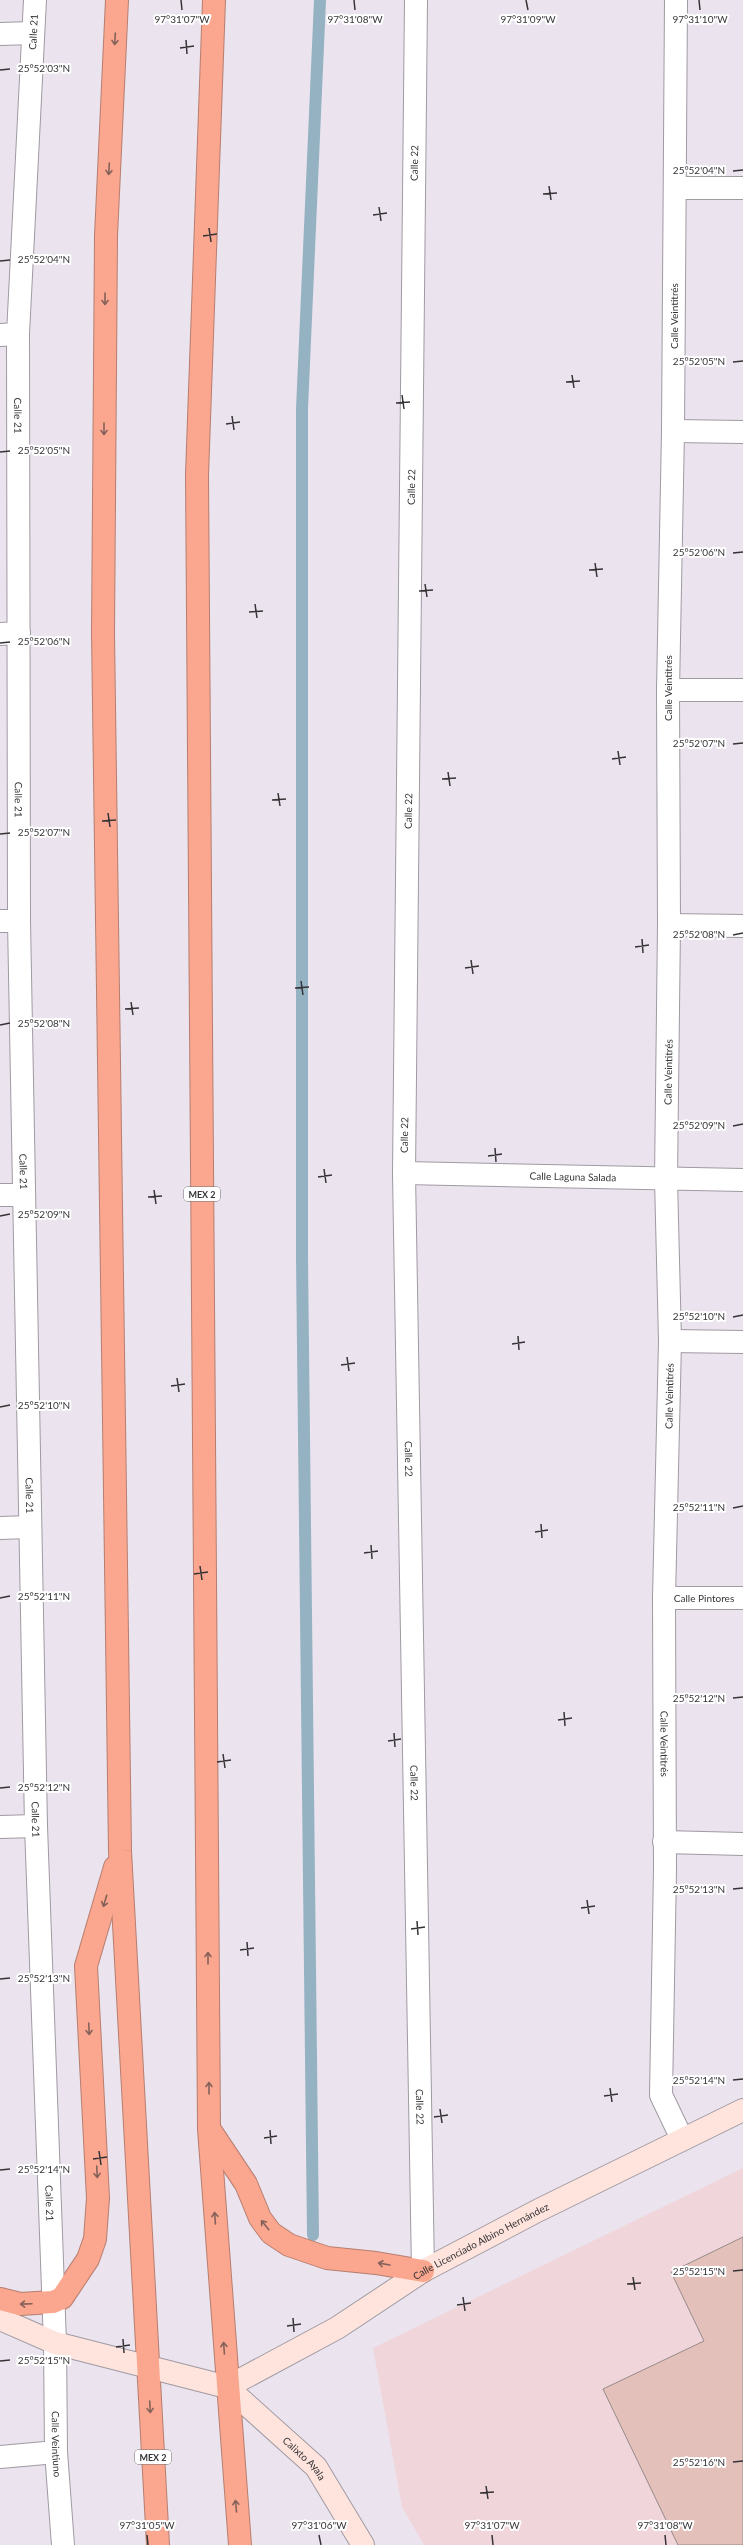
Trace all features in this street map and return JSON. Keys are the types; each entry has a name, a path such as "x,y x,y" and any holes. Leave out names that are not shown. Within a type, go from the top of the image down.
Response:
{"highway":[{"name":"MEX 2","path":"117,0 106,236 103,633 120,1851 158,2545"},
{"name":"MEX 2","path":"214,0 197,475 209,2129 227,2387 240,2545"},
{"path":"0,2299 20,2304 53,2302 62,2298 88,2259 95,2239 98,2198 86,1966 120,1851"},
{"path":"209,2129 246,2184 260,2218 272,2233 289,2245 327,2258 423,2271"}],"street":[{"name":"Calle 21","path":"35,0 9,334 10,921 23,1195 36,1826 53,2302 56,2343"},
{"name":"Calle 22","path":"416,0 404,1173 423,2271"},
{"name":"Calle Veintitrés","path":"676,0 673,431 668,690 669,925 666,1179 670,1340 664,1598 664,1842 661,2095 682,2139"},
{"path":"0,34 33,33"},
{"path":"675,188 743,188"},
{"path":"673,431 743,432"},
{"path":"668,690 743,690"},
{"path":"669,925 743,926"},
{"name":"Calle Laguna Salada","path":"404,1173 743,1180"},
{"path":"0,1195 23,1195"},
{"path":"670,1340 743,1342"},
{"path":"0,1528 30,1527"},
{"name":"Calle Pintores","path":"664,1598 743,1598"},
{"path":"0,1827 36,1826"},
{"path":"664,1842 743,1844"},
{"name":"Calle Licenciado Albino Hernández","path":"227,2387 337,2328 423,2271 682,2139 743,2110"},
{"path":"0,2319 56,2343 148,2368 227,2387"},
{"name":"Calle Veintiuno","path":"56,2343 56,2452 63,2545"},
{"name":"Calixto Ayala","path":"227,2387 316,2467 363,2545"},
{"path":"0,2458 56,2452"}],"shaded area":[{"path":"743,2168 743,2545 424,2545 402,2507 373,2348"}],"building":[{"path":"743,2237 743,2545 678,2545 603,2389 704,2341 671,2272"}],"waterway":[{"path":"313,2235 302,1258 302,409 320,0"}]}
